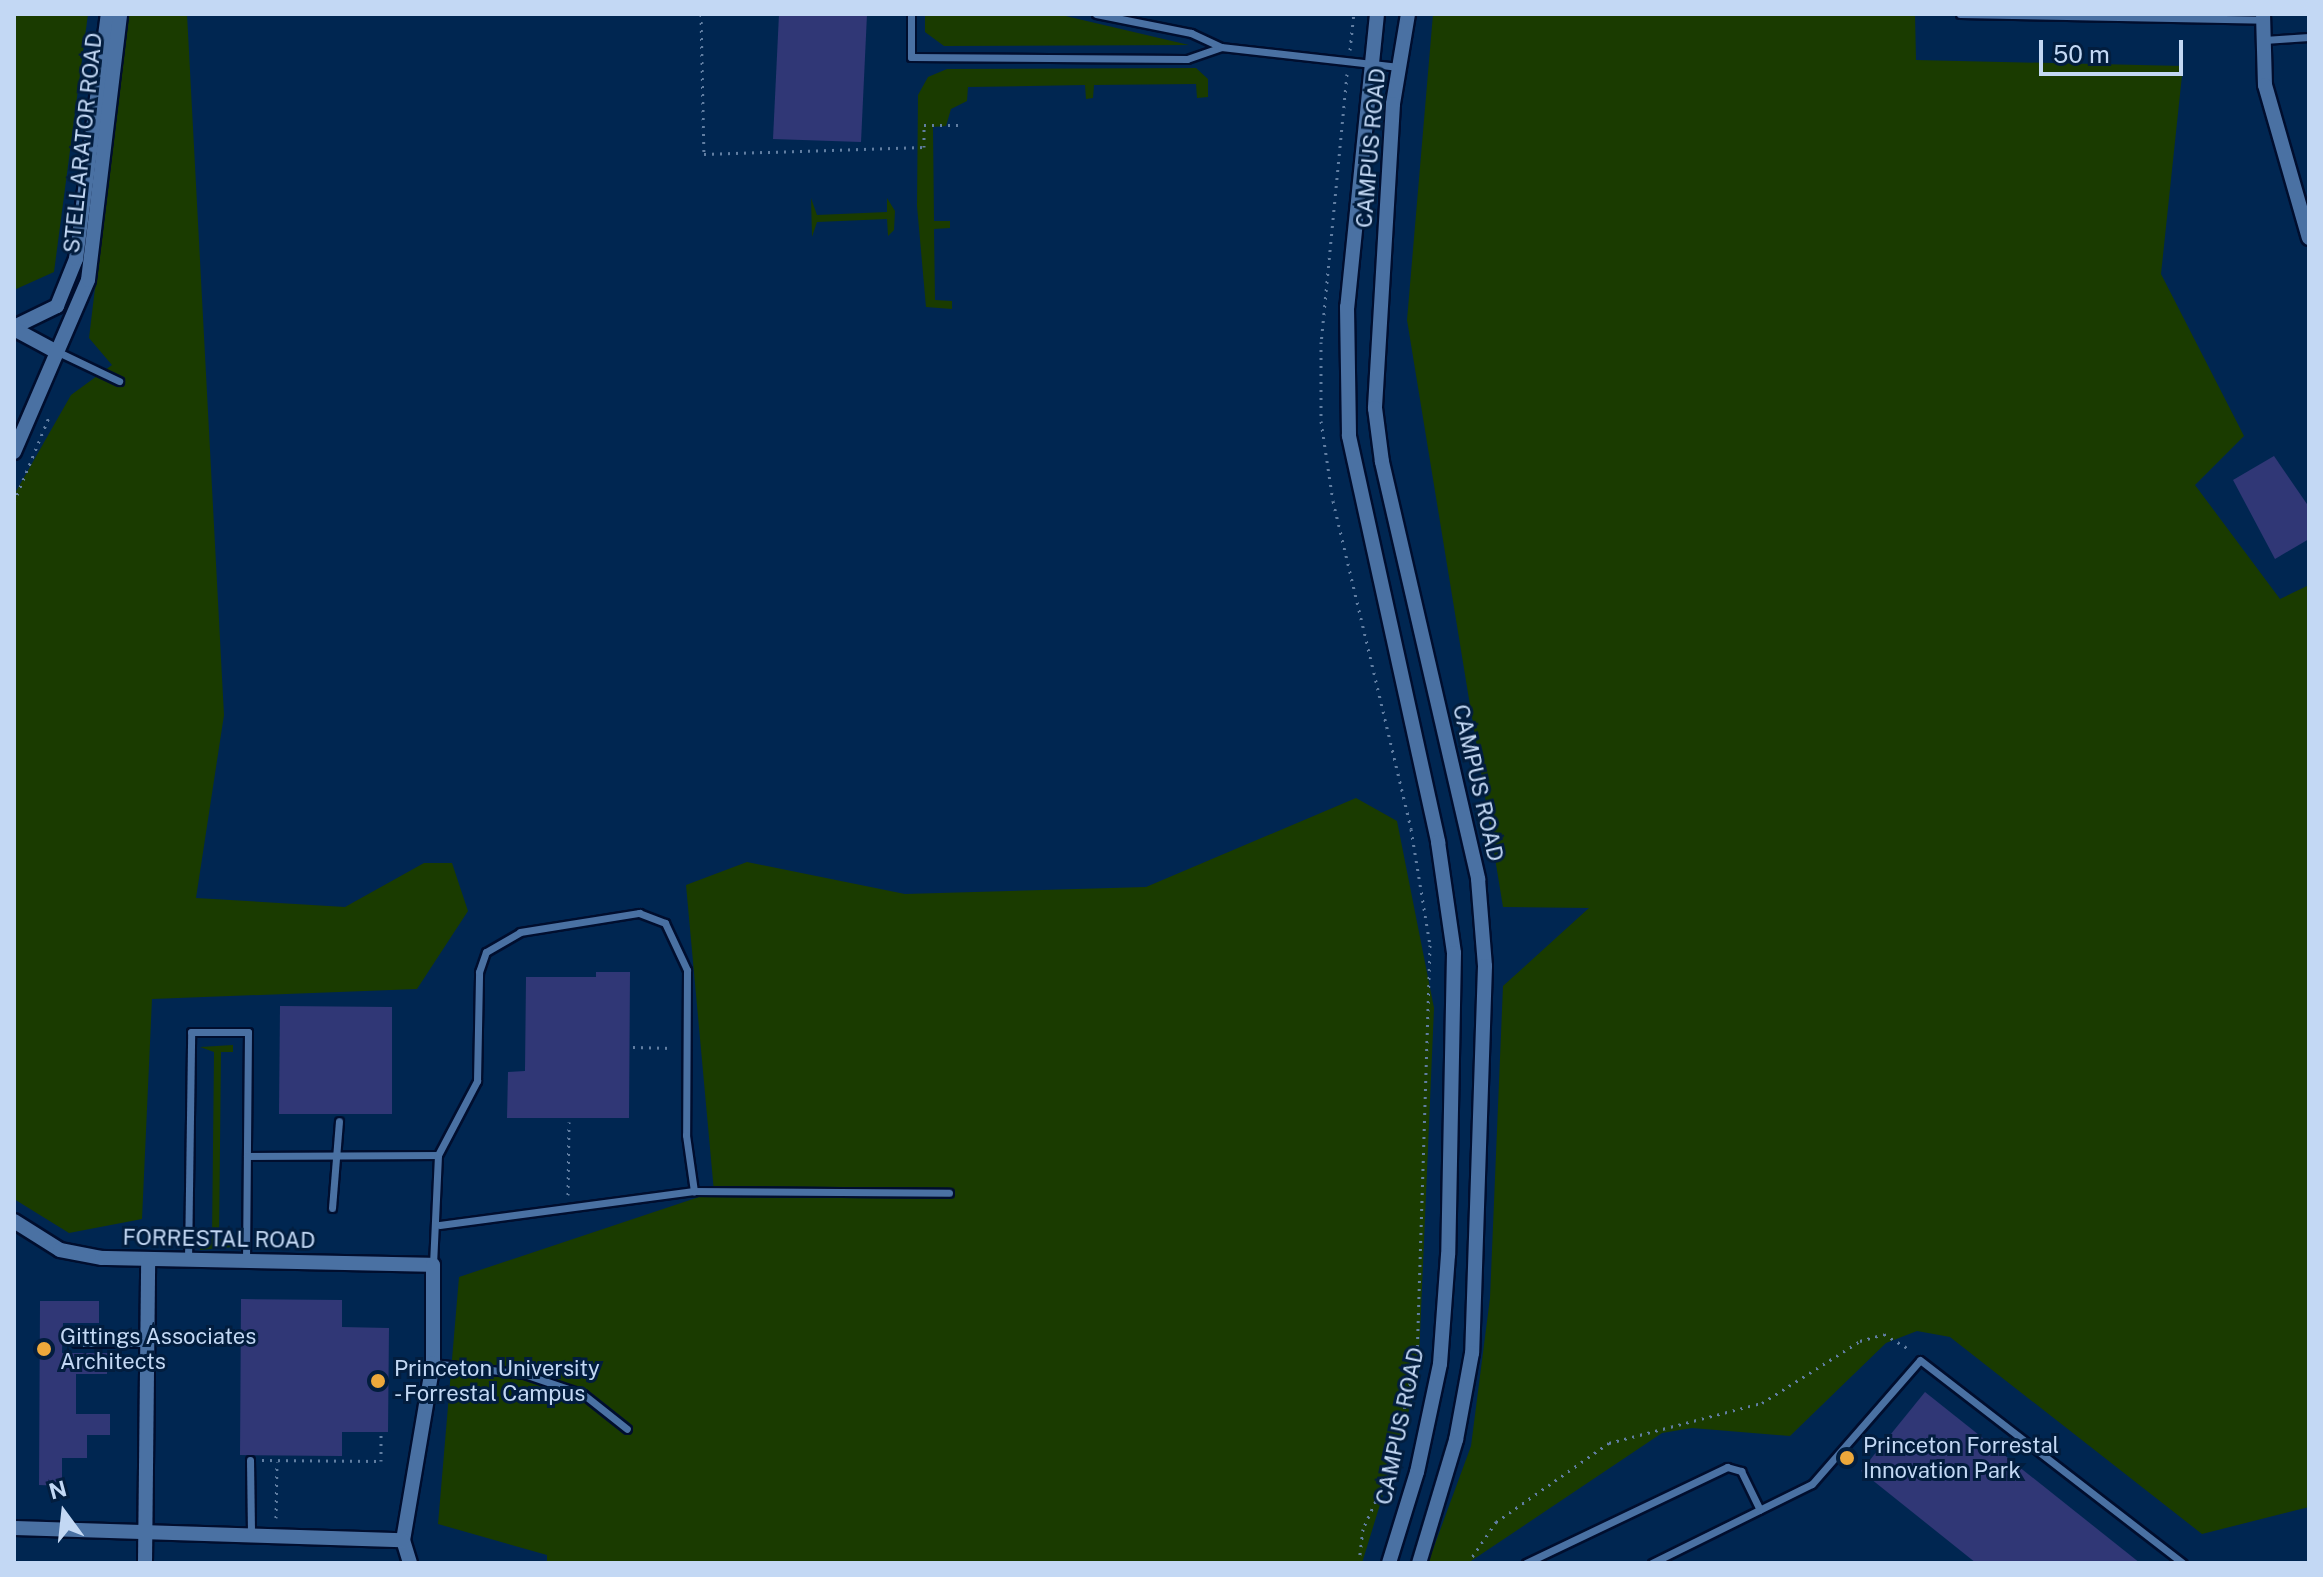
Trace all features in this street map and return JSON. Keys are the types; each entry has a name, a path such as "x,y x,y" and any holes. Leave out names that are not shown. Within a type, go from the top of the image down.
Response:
{"street":[{"name":"STELLARATOR ROAD","path":"14,328 57,306 76,259 108,14"},
{"name":"STELLARATOR ROAD","path":"14,452 55,351 78,314 93,259 120,14"},
{"name":"CAMPUS ROAD","path":"1377,14 1347,307 1349,436 1441,856 1454,953 1448,1255 1440,1364 1417,1472 1389,1563"},
{"name":"CAMPUS ROAD","path":"1408,14 1399,67 1375,408 1382,462 1478,879 1485,966 1476,1315 1456,1440 1419,1563"},
{"path":"2264,17 2265,85 2309,238"},
{"path":"14,328 55,351"},
{"name":"FORRESTAL ROAD","path":"14,1221 60,1250 148,1260 433,1265"},
{"path":"145,1563 148,1260"},
{"path":"410,1563 403,1540 433,1363 433,1265"},
{"path":"14,1528 403,1540"}],"lane":[{"path":"911,14 911,57 1187,59 1221,47"},
{"path":"1096,14 1191,33 1221,47 1399,67"},
{"path":"1960,14 2264,17"},
{"path":"2264,40 2309,37"},
{"path":"55,351 119,381"},
{"path":"433,1265 439,1225 438,1155 477,1081 479,972 499,941 639,913 665,923 687,970 686,1135 694,1191"},
{"path":"188,1261 191,1032 248,1032 246,1262"},
{"path":"332,1208 339,1121"},
{"path":"247,1156 438,1155"},
{"path":"439,1225 694,1191 949,1193"},
{"path":"76,1343 147,1343"},
{"path":"1652,1563 1822,1476 1920,1360 2183,1563"},
{"path":"433,1363 524,1374 568,1389 627,1429"},
{"path":"250,1460 251,1535"},
{"path":"1526,1563 1727,1467 1741,1471 1760,1510"}],"path":[{"path":"701,14 704,154 924,147 924,125 958,125"},
{"path":"1354,14 1321,342 1321,421 1333,501 1411,829 1430,945 1417,1352 1392,1465 1363,1529 1359,1563"},
{"path":"633,1047 687,1048"},
{"path":"567,1207 569,1122"},
{"path":"1468,1563 1496,1522 1609,1443 1762,1403 1860,1341 1884,1334 1907,1344"},
{"path":"250,1460 381,1461 381,1435"},
{"path":"276,1518 277,1460"}],"green space":[{"path":"14,14 88,14 54,272 14,290"},
{"path":"128,14 187,14 224,715 196,898 345,907 424,863 452,863 468,911 417,989 152,999 142,1219 69,1233 14,1199 14,495 71,395 112,365 89,338"},
{"path":"925,14 1057,14 1189,45 944,46 925,32"},
{"path":"1433,14 1915,14 1916,60 2183,66 2161,274 2244,436 2195,485 2280,599 2309,585 2309,1507 2202,1534 1950,1337 1917,1331 1886,1343 1790,1436 1692,1428 1662,1433 1468,1563 1428,1563 1471,1446 1490,1298 1503,986 1589,908 1503,907 1407,320"},
{"path":"1196,68 1208,79 1208,97 1197,98 1196,84 1094,85 1093,98 1086,99 1085,85 968,87 967,101 951,109 946,126 933,127 934,221 950,221 950,228 934,229 935,300 952,301 952,309 926,307 917,206 918,95 928,77 947,69"},
{"path":"811,198 817,215 887,212 887,198 895,211 894,230 888,236 887,219 817,222 812,237"},
{"path":"1356,798 1397,821 1434,1008 1418,1381 1362,1563 547,1563 547,1555 438,1524 459,1277 714,1192 686,885 747,862 905,894 1146,887"},
{"path":"233,1045 233,1052 221,1052 219,1239 231,1240 234,1247 200,1250 200,1240 212,1239 214,1052 200,1047"}],"building":[{"path":"779,14 867,14 861,142 773,139"},
{"path":"2274,456 2309,507 2309,539 2275,559 2233,480"},
{"path":"596,972 630,972 629,1118 507,1118 508,1072 525,1071 526,977 596,977"},
{"path":"280,1006 392,1007 392,1114 279,1114"},
{"path":"241,1299 342,1300 342,1327 389,1328 388,1432 342,1432 342,1456 240,1455"},
{"path":"40,1301 99,1301 99,1323 63,1323 62,1353 108,1353 107,1374 76,1374 76,1414 110,1414 110,1435 87,1435 87,1458 62,1458 62,1486 39,1485"},
{"path":"1925,1392 2140,1563 1976,1563 1861,1471"}],"place":[{"name":"Gittings Associates Architects","path":"44,1349"},
{"name":"Princeton University - Forrestal Campus","path":"378,1381"},
{"name":"Princeton Forrestal Innovation Park","path":"1847,1458"}]}
